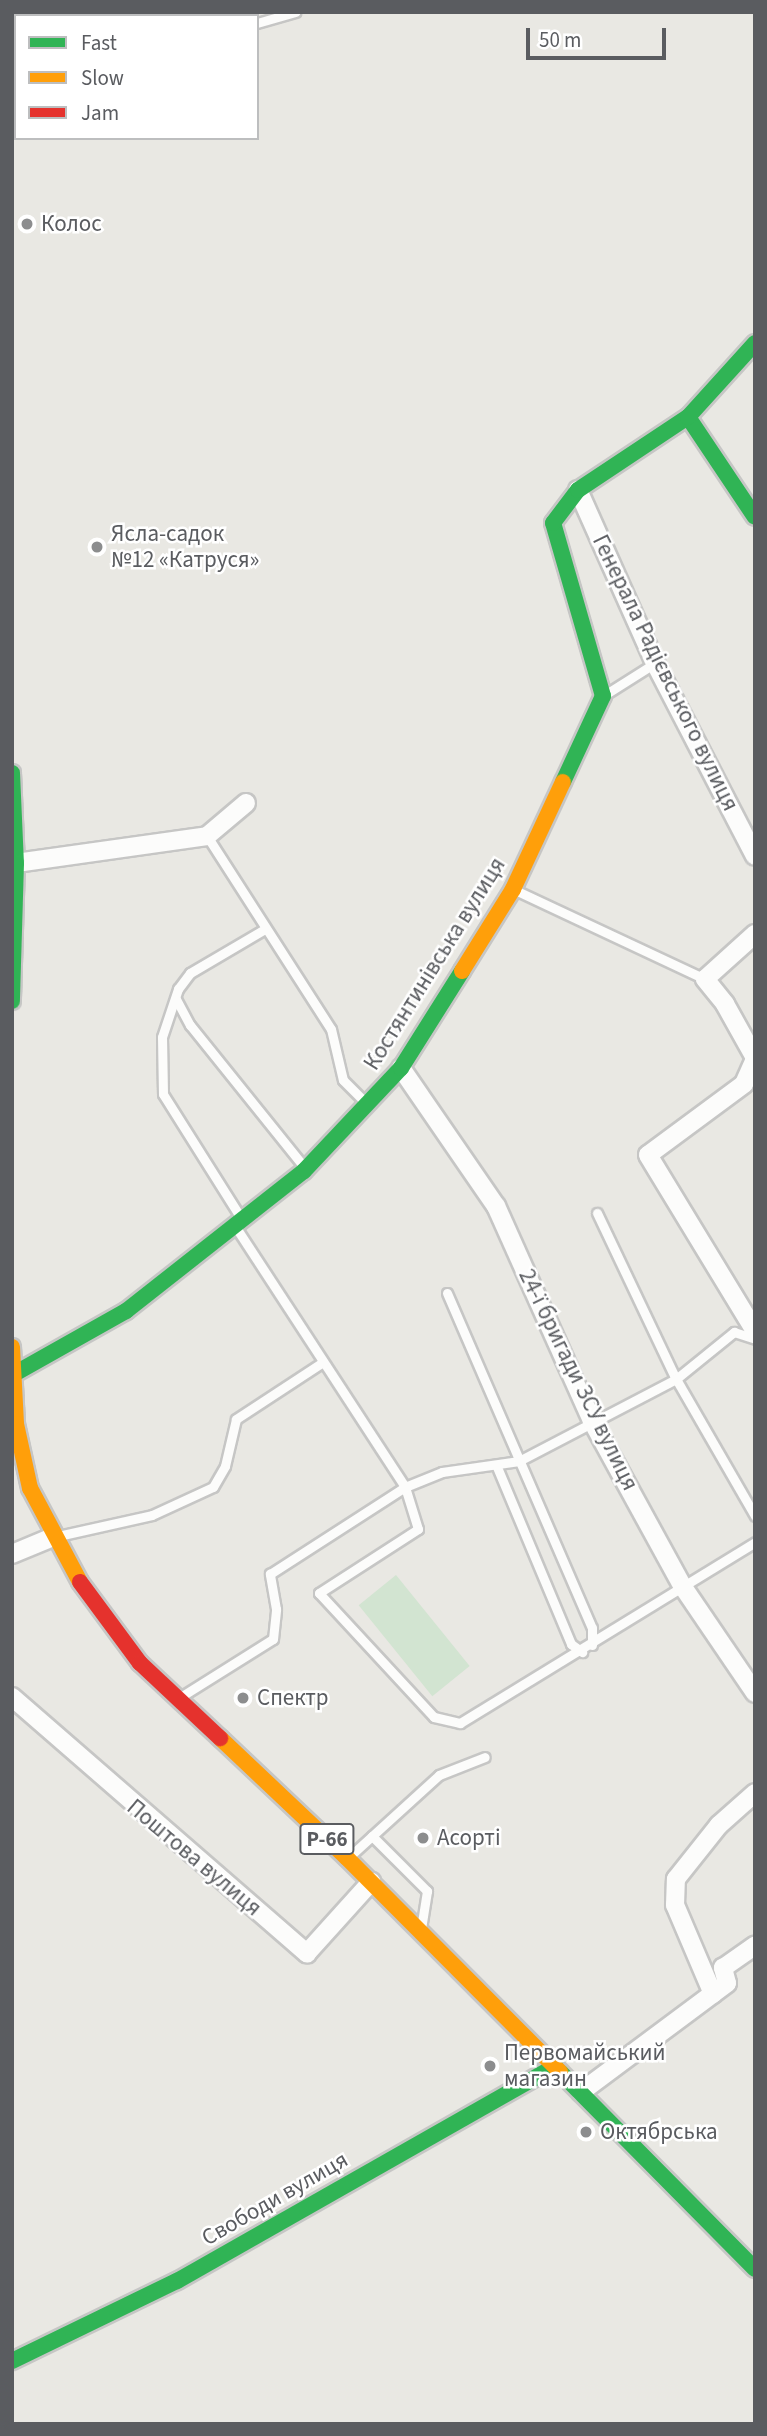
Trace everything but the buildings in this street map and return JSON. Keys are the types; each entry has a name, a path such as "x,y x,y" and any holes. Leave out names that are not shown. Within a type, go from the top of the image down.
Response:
{"street":[{"path":"603,696 553,523 578,490 688,417 755,343"},
{"path":"688,417 755,517"},
{"name":"Генерала Радієвського вулиця","path":"578,490 655,663 755,856"},
{"name":"Костянтинівська вулиця","path":"14,1374 126,1311 306,1169 369,1107 401,1068 513,889 603,696"},
{"path":"12,773 16,863 12,1001"},
{"path":"16,863 207,836 246,803"},
{"path":"755,934 705,979 725,1004 755,1059 744,1084 648,1156 755,1331"},
{"name":"24-ї бригади ЗСУ вулиця","path":"401,1068 496,1206 593,1422 683,1587 755,1693"},
{"name":"Р-66","path":"12,1347 16,1424 30,1488 53,1537 91,1600 140,1663 347,1858 755,2269"},
{"path":"12,1554 53,1537"},
{"name":"Поштова вулиця","path":"12,1697 307,1953 371,1882"},
{"path":"713,1994 675,1905 676,1879 719,1825 755,1793"},
{"path":"581,2092 727,1983 723,1968 755,1946"},
{"name":"Свободи вулиця","path":"12,2361 177,2281 555,2066"}],"lane":[{"path":"259,22 295,12"},
{"path":"603,696 655,663"},
{"path":"207,836 331,1029 343,1080 369,1107"},
{"path":"513,889 705,979"},
{"path":"265,929 190,973 176,999 162,1037 163,1094 323,1362 405,1487 418,1530 319,1592 434,1717 460,1723 582,1652 755,1542"},
{"path":"176,999 190,1025 306,1169"},
{"path":"597,1213 676,1379 755,1516"},
{"path":"447,1293 592,1628 592,1645"},
{"path":"178,1699 273,1639 276,1609 270,1574 405,1487 442,1472 497,1467 519,1461 676,1379 734,1332 755,1339"},
{"path":"53,1537 152,1515 213,1487 225,1466 236,1419 323,1362"},
{"path":"497,1467 571,1644 582,1652"},
{"path":"347,1858 439,1775 485,1757"},
{"path":"372,1836 427,1891 421,1932"}],"green space":[{"path":"396,1575 470,1666 432,1696 359,1605"}],"traffic: fast":[{"path":"563,782 603,696 553,523 578,490 688,417 755,343"},
{"path":"688,417 755,517"},
{"path":"12,773 16,863 12,1001"},
{"path":"14,1374 126,1311 304,1171 401,1068 462,971"},
{"path":"12,2361 177,2281 555,2066"},
{"path":"560,2072 755,2269"}],"traffic: slow":[{"path":"462,971 513,889 563,782"},
{"path":"12,1347 16,1424 30,1488 80,1582"},
{"path":"220,1738 347,1858 560,2072"}],"traffic: jam":[{"path":"80,1582 140,1663 220,1738"}],"place":[{"name":"Колос","path":"27,224"},
{"name":"Ясла-садок №12 «Катруся»","path":"97,547"},
{"name":"Спектр","path":"243,1698"},
{"name":"Асорті","path":"423,1838"},
{"name":"Первомайський магазин","path":"490,2066"},
{"name":"Октябрська","path":"586,2132"}]}
